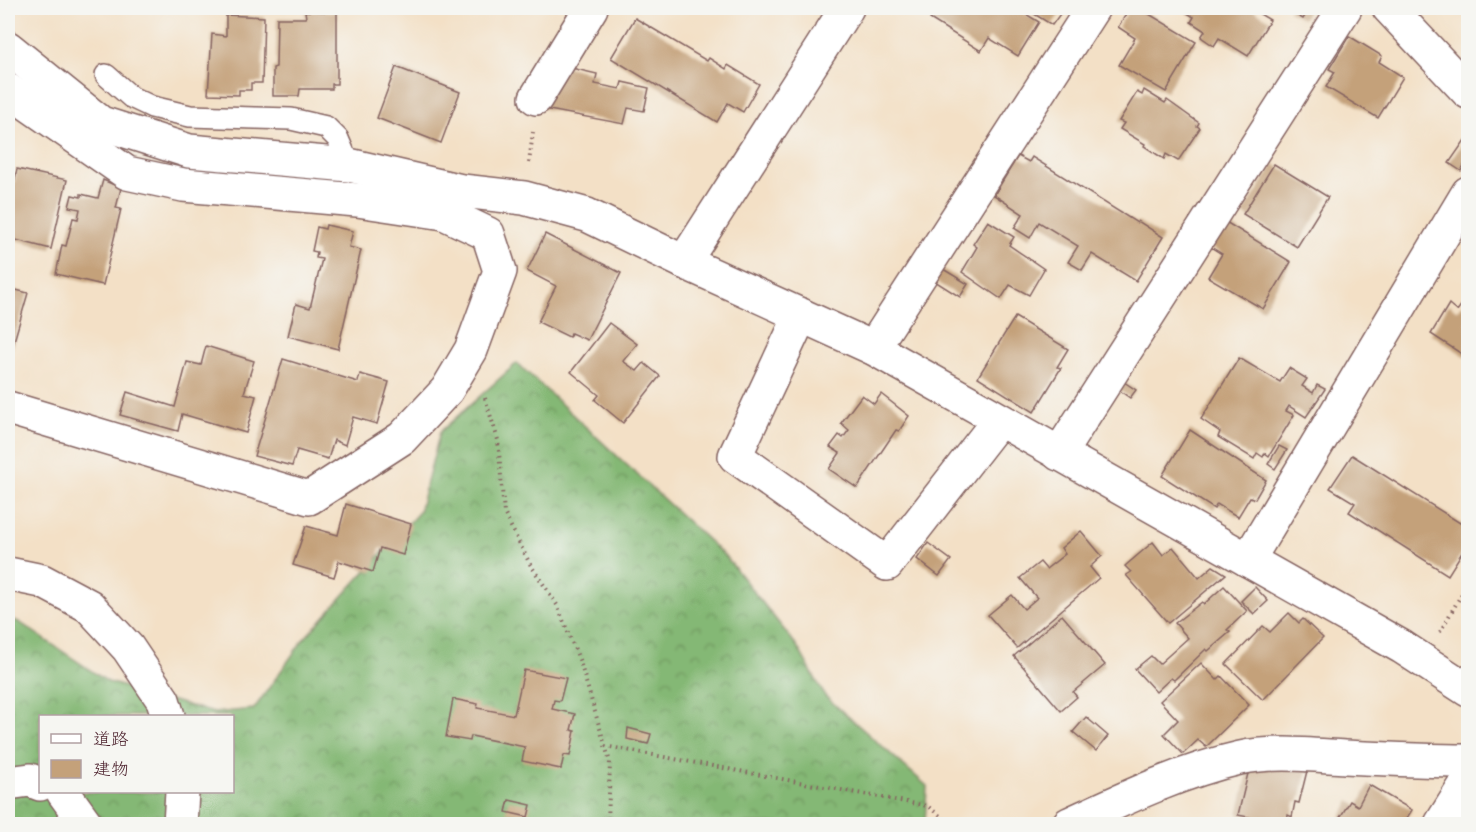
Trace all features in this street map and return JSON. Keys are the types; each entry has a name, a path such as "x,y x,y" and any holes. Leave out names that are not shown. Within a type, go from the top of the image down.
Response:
{"street":[{"path":"536,98 591,8"},
{"path":"684,262 847,8"},
{"path":"873,348 1093,8"},
{"path":"1059,454 1345,8"},
{"path":"1389,8 1468,92"},
{"path":"8,48 101,123 189,151 350,165 462,190 524,198 587,215 873,348 1248,560 1423,661 1468,690"},
{"path":"8,90 127,173 183,185 357,200 444,213 488,234 500,271 471,350 447,390 402,438 309,498 8,408"},
{"path":"1248,560 1468,193"},
{"path":"801,315 735,456 888,564 999,420"},
{"path":"8,574 42,581 89,606 128,648 163,700 167,715"},
{"path":"1069,825 1196,770 1241,758 1286,754 1468,761"},
{"path":"8,783 30,780 39,784"},
{"path":"1441,825 1468,781"},
{"path":"64,793 86,825"},
{"path":"180,825 182,793"}],"lane":[{"path":"106,75 131,97 152,107 190,116 291,118 326,127 338,139 350,165"}],"path":[{"path":"524,198 536,98"},
{"path":"471,350 498,440 504,513 530,564 557,605 580,662 610,762 608,825"},
{"path":"1423,661 1468,583"},
{"path":"605,746 927,806 951,825"}],"green space":[{"path":"517,363 726,557 797,646 825,696 927,786 925,824 8,824 8,618 19,622 108,682 214,713 254,709 303,640 419,512 440,432"}],"building":[{"path":"938,8 1016,8 1039,22 1018,56 989,38 981,51 930,19"},
{"path":"1034,8 1049,8 1060,14 1052,25 1031,12"},
{"path":"1130,8 1139,8 1196,42 1166,92 1119,65 1135,38 1118,27"},
{"path":"1179,8 1250,8 1270,20 1248,56 1219,38 1214,46 1201,37 1205,31 1191,22 1194,17"},
{"path":"1291,8 1310,8 1303,19 1289,11"},
{"path":"305,11 337,12 337,84 332,84 332,89 300,89 299,96 273,96 277,18 306,18"},
{"path":"226,15 264,17 262,83 251,83 251,90 239,90 239,95 208,94 212,34 226,36"},
{"path":"635,18 707,61 709,58 726,69 728,65 759,84 743,112 728,103 717,122 611,58"},
{"path":"1349,36 1382,56 1379,62 1403,77 1378,118 1326,87 1335,72 1329,69"},
{"path":"396,67 460,92 441,143 377,118"},
{"path":"567,67 597,74 595,84 620,89 622,82 649,88 644,111 628,108 624,124 533,107"},
{"path":"1144,90 1165,103 1167,100 1199,123 1197,126 1200,128 1178,161 1166,154 1164,159 1120,129 1124,123 1119,121 1137,92 1142,95"},
{"path":"1465,140 1468,142 1468,159 1461,171 1449,163"},
{"path":"1018,156 1029,162 1032,157 1163,237 1136,281 1092,254 1082,270 1068,262 1078,246 1039,222 1030,238 1014,228 1023,214 994,195"},
{"path":"1274,164 1328,197 1297,247 1243,214"},
{"path":"17,169 67,180 51,249 8,238 8,212"},
{"path":"103,180 121,188 116,208 121,209 103,285 56,274 62,245 66,246 73,218 78,219 80,209 69,207 72,195 81,197 81,194 98,198"},
{"path":"1216,216 1291,262 1263,309 1208,277 1222,254 1201,241"},
{"path":"988,221 1014,237 1009,245 1044,269 1029,295 1010,285 1001,299 962,272 977,247 973,244"},
{"path":"326,225 353,231 349,247 361,250 338,349 288,336 296,304 310,308 322,259 316,258 317,252 312,251 317,227 325,229"},
{"path":"545,234 621,273 587,340 571,333 569,337 538,322 556,286 527,271"},
{"path":"938,266 968,284 960,297 930,278"},
{"path":"8,288 28,293 8,362"},
{"path":"1449,304 1457,311 1462,304 1468,308 1468,358 1431,334"},
{"path":"1015,317 1068,349 1057,367 1061,368 1034,412 978,377"},
{"path":"609,323 637,344 623,361 637,371 644,363 660,376 623,423 595,400 599,395 571,372"},
{"path":"206,346 254,361 244,393 256,396 246,433 182,414 178,431 120,415 127,392 175,407 187,362 201,365"},
{"path":"1239,358 1280,382 1289,368 1307,379 1302,386 1313,393 1317,385 1325,389 1306,417 1289,406 1286,411 1294,415 1269,456 1265,453 1263,457 1257,453 1254,459 1218,437 1220,432 1201,419"},
{"path":"283,359 358,382 360,374 389,382 377,424 353,417 345,445 334,440 328,459 297,450 292,466 254,456"},
{"path":"1118,378 1136,390 1130,398 1113,386"},
{"path":"881,394 909,416 899,431 896,430 857,488 829,469 840,453 830,447 839,435 843,438 849,430 841,423 862,395 874,404"},
{"path":"1190,430 1266,480 1255,499 1250,497 1238,517 1217,504 1214,509 1162,476"},
{"path":"1279,446 1287,450 1275,469 1268,464"},
{"path":"1352,455 1468,528 1468,543 1448,575 1349,512 1355,503 1330,488"},
{"path":"346,504 411,524 403,555 380,548 373,572 339,561 334,577 293,565 306,526 338,535"},
{"path":"1081,531 1102,556 1090,567 1099,578 1017,648 988,615 1012,595 1024,609 1037,598 1020,578 1040,562 1046,569 1065,554 1061,548"},
{"path":"1153,542 1163,555 1173,547 1199,578 1213,566 1226,574 1168,623 1126,575 1131,572 1125,566"},
{"path":"928,543 951,560 939,576 917,559"},
{"path":"1224,586 1247,611 1227,630 1230,632 1208,651 1206,649 1174,680 1171,678 1156,692 1135,669 1151,656 1159,664 1188,638 1175,623 1202,602 1204,604"},
{"path":"1255,587 1268,601 1254,614 1241,601"},
{"path":"1289,613 1299,623 1303,619 1323,638 1263,700 1226,664 1263,626 1270,632"},
{"path":"1062,615 1105,665 1073,692 1077,697 1061,711 1014,656"},
{"path":"1201,663 1217,680 1221,676 1249,705 1206,747 1198,740 1183,754 1164,734 1178,720 1160,701"},
{"path":"524,670 566,678 560,701 554,700 552,709 575,714 571,730 575,731 570,756 564,755 561,769 522,761 525,747 471,736 470,741 446,737 453,699 478,704 477,708 514,715"},
{"path":"1086,717 1108,736 1096,751 1073,732"},
{"path":"628,728 651,734 648,744 627,739"},
{"path":"1250,765 1307,771 1299,803 1295,802 1292,817 1288,815 1286,824 1251,824 1253,818 1238,815"},
{"path":"1369,785 1412,810 1403,824 1336,824 1350,801 1358,806"},
{"path":"509,800 531,805 528,817 506,812"}]}
